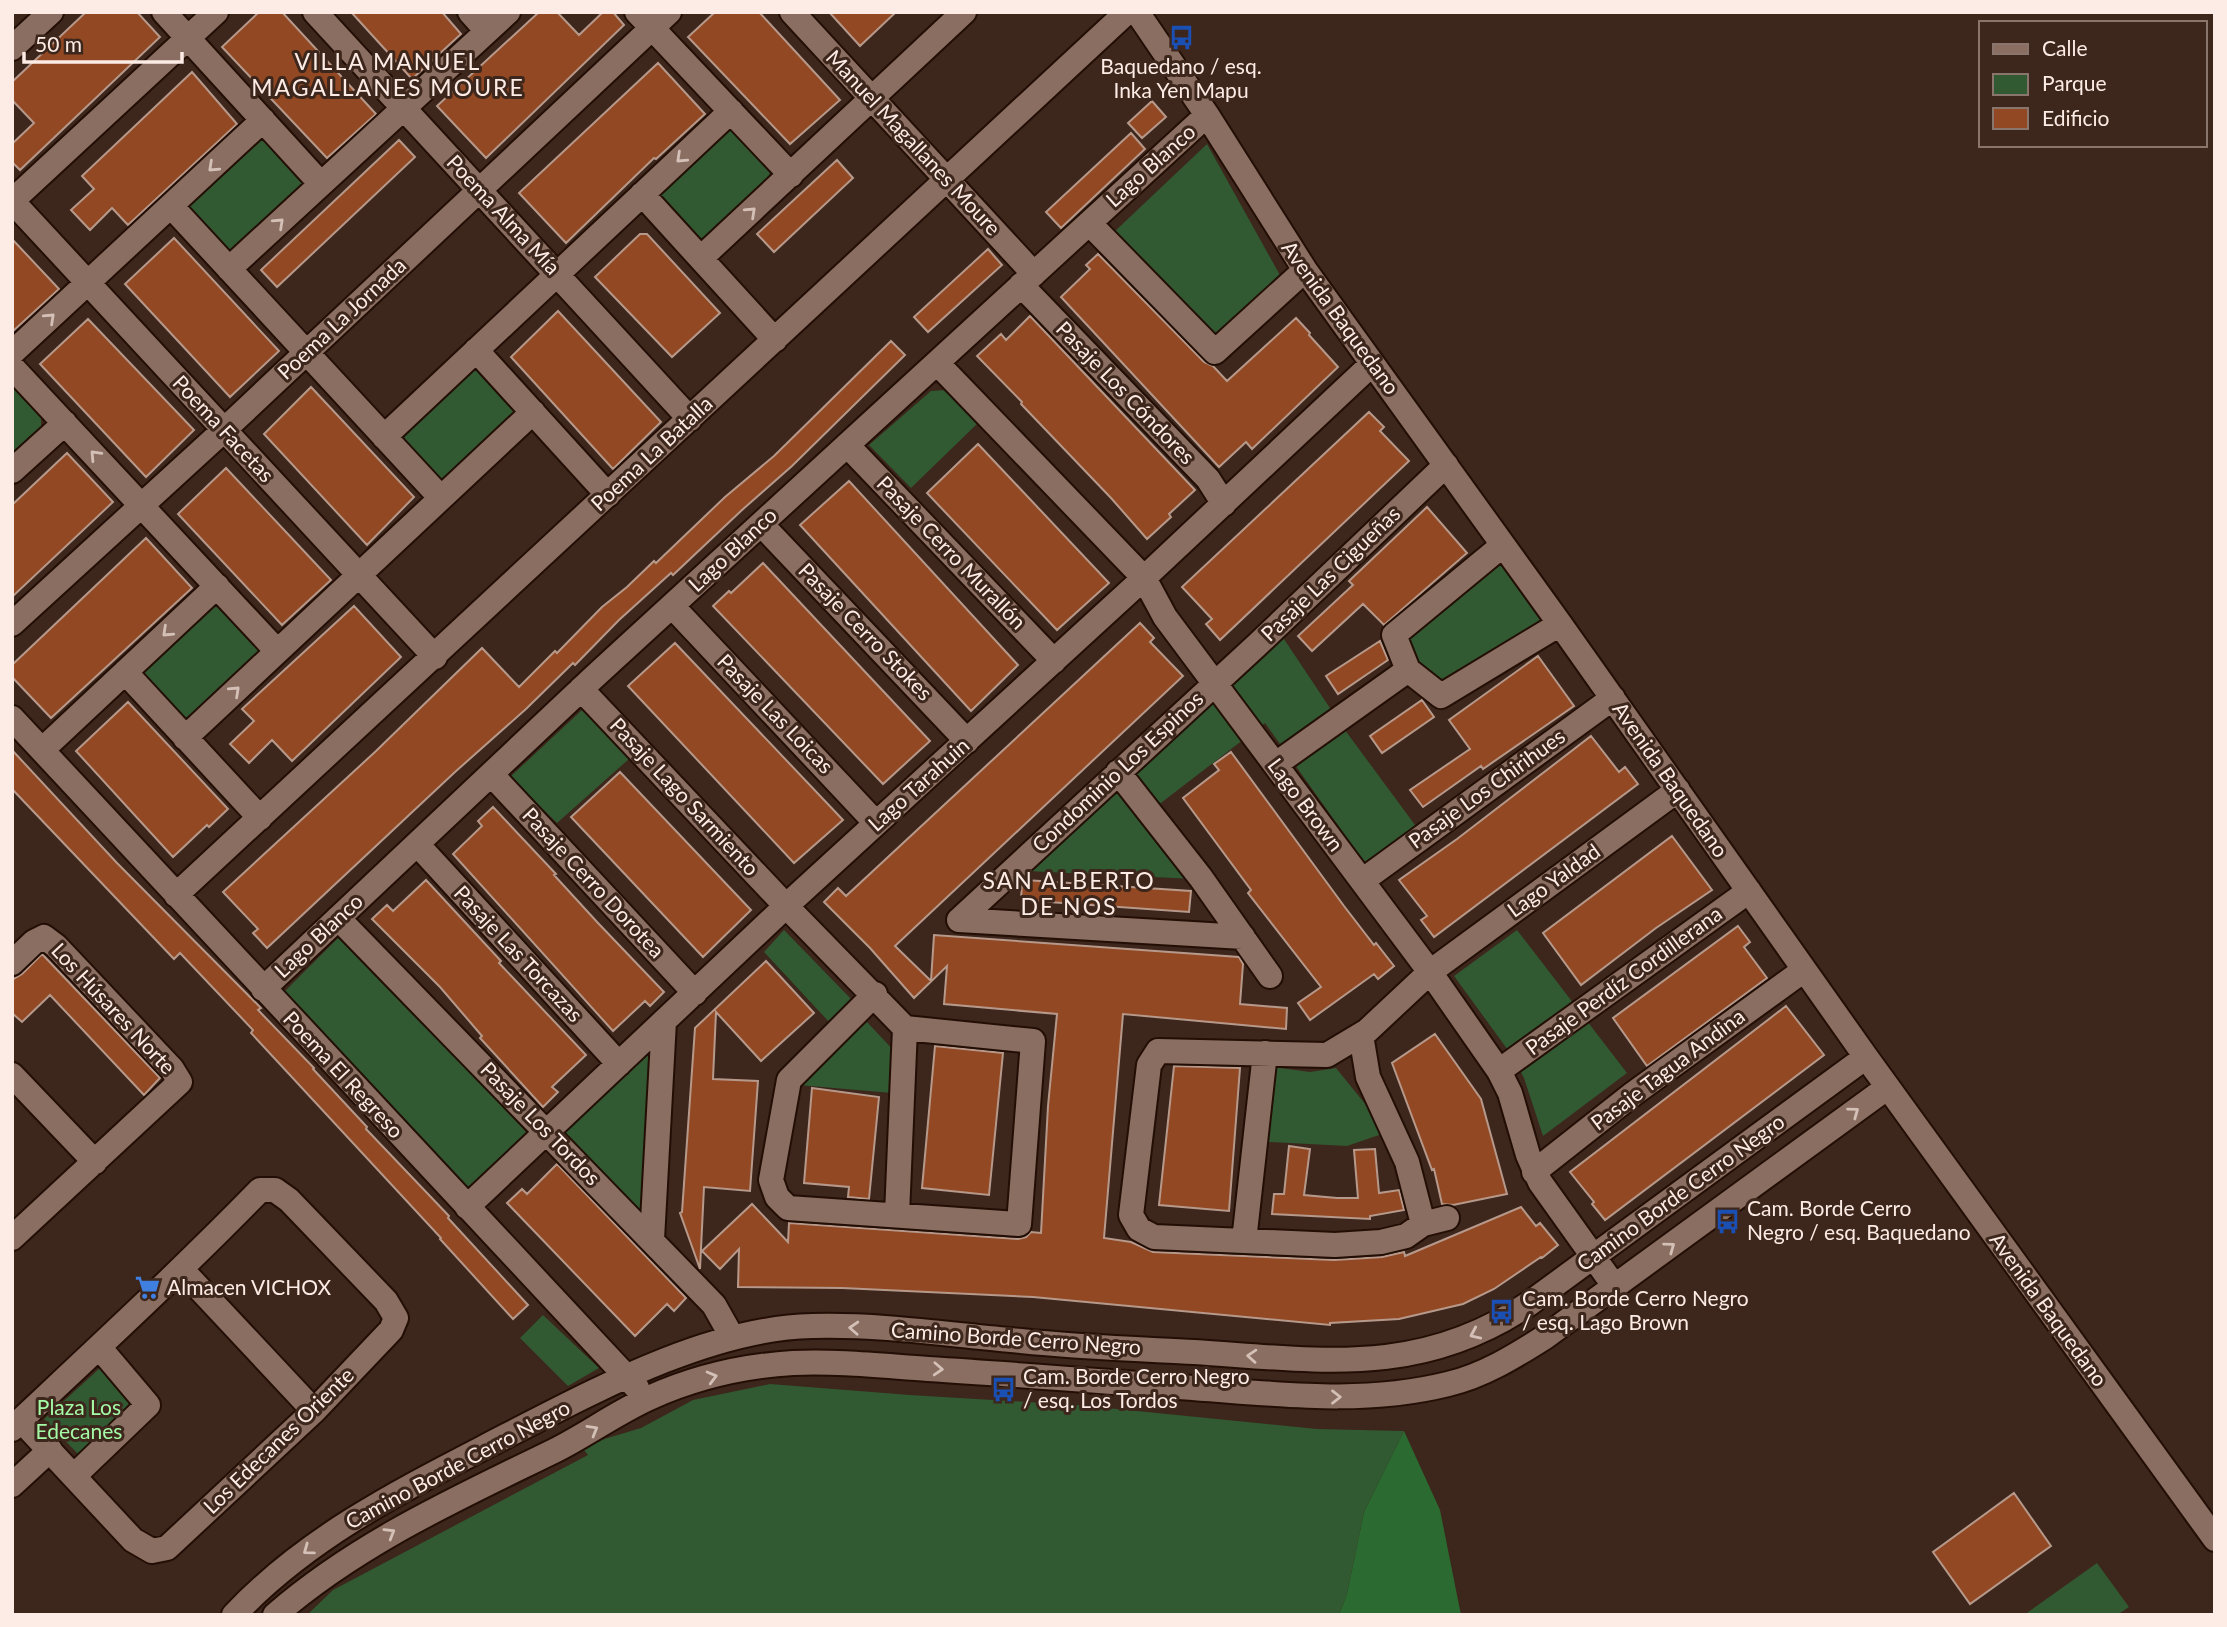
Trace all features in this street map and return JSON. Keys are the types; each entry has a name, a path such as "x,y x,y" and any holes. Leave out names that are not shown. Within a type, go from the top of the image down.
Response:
{"street":[{"path":"14,42 51,12"},
{"path":"164,12 321,184"},
{"path":"12,201 216,12"},
{"name":"Poema Alma Mía","path":"315,12 690,419"},
{"path":"470,12 487,31"},
{"path":"229,269 508,12"},
{"name":"Manuel Magallanes Moure","path":"792,12 947,180 1028,279"},
{"name":"Poema La Batalla","path":"176,895 1127,12"},
{"name":"Avenida Baquedano","path":"1137,12 1207,115 1305,270 1560,624 1866,1057 2215,1539"},
{"path":"701,258 872,99 955,15"},
{"path":"653,18 730,111 791,175"},
{"name":"Poema La Jornada","path":"12,624 224,430 479,190 653,18"},
{"path":"384,437 730,111"},
{"name":"Lago Blanco","path":"263,989 581,689 1207,115"},
{"path":"12,353 263,120"},
{"path":"642,194 775,340"},
{"name":"Poema Facetas","path":"12,201 435,657"},
{"path":"171,206 441,498"},
{"path":"1089,223 1215,352 1305,270"},
{"name":"Pasaje Los Cóndores","path":"1028,279 1208,479 1224,504"},
{"path":"476,349 608,495"},
{"name":"Lago Brown","path":"937,363 1144,579 1165,617 1430,972 1499,1071 1510,1093 1535,1172 1615,1287"},
{"name":"Lago Tarahuin","path":"467,1208 786,906 1144,579 1372,363"},
{"path":"12,367 277,651"},
{"path":"185,738 533,412"},
{"path":"12,471 65,422"},
{"name":"Pasaje Cerro Murallón","path":"847,445 1054,661"},
{"name":"Pasaje Las Cigueñas","path":"1214,682 1257,645 1446,465"},
{"name":"Pasaje Cerro Stokes","path":"761,523 967,741"},
{"path":"1503,545 1394,635 1408,670 1441,696 1560,624"},
{"path":"42,750 217,586"},
{"name":"Pasaje Las Loicas","path":"672,606 876,824"},
{"path":"1276,764 1408,670"},
{"path":"125,672 260,818"},
{"name":"Condominio Los Espinos","path":"1214,682 960,920 1243,937"},
{"name":"Pasaje Lago Sarmiento","path":"581,689 905,1028"},
{"name":"Pasaje Los Chirihues","path":"1362,880 1612,698"},
{"name":"Poema El Regreso","path":"12,718 647,1399"},
{"path":"1118,772 1202,878 1270,976"},
{"name":"Pasaje Cerro Dorotea","path":"491,774 695,993"},
{"name":"Lago Yaldad","path":"1244,1241 1154,1237 1139,1228 1131,1215 1149,1065 1158,1051 1327,1055 1361,1035 1430,972 1678,790"},
{"name":"Pasaje Las Torcazas","path":"417,844 619,1064"},
{"name":"Pasaje Perdíz Cordillerana","path":"1499,1071 1749,891"},
{"name":"Pasaje Los Tordos","path":"338,918 652,1239 714,1305 732,1337"},
{"name":"Los Húsares Norte","path":"12,963 34,942 44,937 56,946 172,1069 180,1082 95,1162"},
{"name":"Pasaje Tagua Andina","path":"1535,1172 1633,1094 1804,970"},
{"path":"875,994 789,1080 771,1180 777,1198 788,1208 1019,1224 1033,1041 905,1028 897,1214"},
{"path":"652,1239 664,1021"},
{"path":"1361,1035 1368,1077 1407,1161 1423,1224"},
{"path":"1265,1053 1244,1241 1335,1245 1381,1242 1406,1236 1423,1224 1447,1218"},
{"name":"Camino Borde Cerro Negro","path":"234,1615 291,1562 377,1504 559,1409 669,1360 732,1337 814,1326 1324,1361 1378,1360 1439,1348 1482,1332 1515,1313 1866,1057"},
{"path":"12,1076 95,1162 12,1238"},
{"name":"Camino Borde Cerro Negro","path":"275,1615 316,1581 409,1522 570,1443 647,1399 702,1380 746,1369 814,1363 1039,1375 1305,1397 1392,1395 1451,1384 1493,1367 1545,1337 1888,1087"},
{"name":"Los Edecanes Oriente","path":"74,1476 133,1540 152,1551 167,1548 314,1411 390,1331 396,1318 386,1301 289,1200 275,1190 260,1190 182,1270"},
{"path":"99,1347 148,1405 74,1476 50,1450 17,1424 99,1347 182,1270 314,1411"},
{"path":"12,1485 50,1450"}],"green space":[{"path":"722,131 734,131 771,168 767,183 705,242 696,241 660,203 659,189"},
{"path":"255,137 269,139 304,178 304,188 236,250 225,252 187,210 189,198"},
{"path":"1207,144 1281,277 1215,341 1113,233"},
{"path":"471,366 484,366 520,405 519,417 452,482 440,481 404,445 405,431"},
{"path":"12,386 41,418 41,429 12,455"},
{"path":"946,390 978,423 911,488 869,445 931,391"},
{"path":"1503,545 1560,624 1441,696 1394,635"},
{"path":"218,604 258,645 259,653 193,719 181,719 143,680 142,670 211,605"},
{"path":"1280,633 1342,726 1418,829 1370,870 1265,723 1144,816 1195,879 1026,871"},
{"path":"582,710 629,759 557,823 510,777"},
{"path":"784,930 853,1001 830,1023 764,952"},
{"path":"1517,930 1627,1073 1543,1136 1524,1078 1513,1057 1454,976"},
{"path":"341,935 527,1133 468,1188 283,993"},
{"path":"867,1022 898,1055 892,1093 799,1085"},
{"path":"654,1043 645,1208 633,1217 556,1134"},
{"path":"1273,1067 1310,1072 1336,1068 1375,1116 1382,1134 1347,1146 1268,1142"},
{"path":"543,1315 599,1368 568,1386 520,1338"},
{"name":"Plaza Los Edecanes","path":"100,1368 130,1403 79,1455 44,1419"},
{"path":"770,1384 1077,1405 1317,1429 1404,1431 1364,1512 1347,1594 1339,1615 307,1615 333,1590 588,1455 581,1446 641,1428 693,1400"},
{"path":"1404,1431 1440,1510 1461,1615 1339,1615 1347,1594 1364,1512"},
{"path":"2097,1563 2129,1607 2117,1615 2024,1615"}],"building":[{"path":"86,12 137,12 160,37 20,170 12,162 12,144 34,123 12,100 12,82"},
{"path":"259,12 282,12 376,114 327,158 222,47"},
{"path":"351,12 442,12 461,34 412,79"},
{"path":"539,12 557,12 579,35 603,12 613,12 624,25 486,158 437,106"},
{"path":"715,12 759,12 840,100 790,144 688,37"},
{"path":"829,12 896,12 860,46"},
{"path":"658,63 705,114 654,158 566,243 519,193"},
{"path":"192,72 237,124 128,225 112,208 90,230 71,210 94,189 82,176"},
{"path":"1152,101 1166,117 1142,138 1128,123"},
{"path":"1131,133 1145,149 1061,228 1046,212"},
{"path":"399,140 415,157 277,287 261,270"},
{"path":"837,160 853,178 774,252 757,234"},
{"path":"640,234 647,234 720,313 672,357 595,277"},
{"path":"174,238 279,351 230,397 125,284"},
{"path":"12,239 59,289 12,332"},
{"path":"988,249 1002,265 928,332 914,317"},
{"path":"1098,254 1204,362 1213,366 1227,381 1296,318 1338,367 1252,449 1246,442 1219,467 1061,297 1090,269 1086,265"},
{"path":"558,311 661,422 613,469 511,357"},
{"path":"1030,316 1195,490 1147,539 977,356 1001,334 1006,340"},
{"path":"88,319 194,430 146,477 40,364"},
{"path":"891,341 905,355 792,466 673,575 671,573 619,620 575,665 573,663 267,948 253,933 258,929 223,892 376,751 482,648 519,687 602,607 654,561 656,563 725,497 774,456"},
{"path":"311,387 414,497 367,545 264,434"},
{"path":"1369,412 1384,427 1380,431 1409,461 1220,640 1206,624 1212,619 1182,587"},
{"path":"978,444 1109,583 1057,630 927,493"},
{"path":"67,453 113,502 12,597 12,505"},
{"path":"226,468 331,580 282,625 178,514"},
{"path":"849,481 1018,665 971,711 800,525"},
{"path":"1427,507 1467,553 1384,625 1363,604 1312,651 1298,636 1353,585 1349,581"},
{"path":"146,538 192,588 51,718 12,677 12,665"},
{"path":"763,563 930,741 883,784 713,606"},
{"path":"354,606 401,657 292,761 272,740 249,763 230,744 254,721 242,709"},
{"path":"1140,623 1154,638 1150,642 1183,676 895,946 931,981 934,935 1239,957 1243,964 1240,1004 1287,1008 1286,1029 1123,1014 1104,1238 1131,1242 1153,1252 1334,1260 1382,1257 1404,1252 1405,1256 1521,1207 1536,1226 1540,1223 1558,1245 1494,1289 1463,1304 1399,1319 1330,1325 1033,1297 842,1288 738,1287 739,1249 720,1269 702,1251 752,1204 788,1242 789,1223 1018,1239 1031,1232 1041,1233 1048,1106 1057,1014 944,1004 947,966 914,998 824,902 838,888 846,896"},
{"path":"1380,641 1388,660 1338,694 1326,676"},
{"path":"675,643 843,820 794,863 628,686"},
{"path":"1538,656 1574,706 1423,807 1410,790 1470,749 1449,720"},
{"path":"1422,700 1434,717 1382,753 1370,736"},
{"path":"128,702 228,809 173,857 76,751"},
{"path":"1591,736 1619,772 1625,767 1638,784 1434,937 1421,920 1427,916 1399,880"},
{"path":"12,750 117,863 261,1008 258,1010 314,1068 366,1129 449,1216 528,1305 513,1319 251,1033 253,1030 180,953 174,959 12,789"},
{"path":"1231,752 1344,906 1394,966 1378,979 1374,974 1310,1020 1298,1003 1321,987 1248,893 1251,890 1183,798 1219,770 1214,764"},
{"path":"620,772 751,910 703,957 571,817"},
{"path":"493,807 664,992 650,1006 645,1001 613,1031 453,854 482,826 478,821"},
{"path":"1672,836 1712,890 1656,928 1581,985 1543,933"},
{"path":"426,880 501,961 499,963 586,1055 552,1087 558,1092 543,1107 480,1038 482,1036 440,987 372,919 387,905 393,911"},
{"path":"1025,880 1191,891 1189,912 1021,900 1022,882"},
{"path":"1738,926 1750,942 1744,947 1767,978 1647,1066 1613,1018"},
{"path":"42,954 160,1078 144,1095 50,995 22,1022 12,1013 12,980"},
{"path":"766,961 814,1013 761,1061 716,1012 713,1079 758,1081 750,1191 704,1187 700,1269 680,1213 695,1028"},
{"path":"1786,1006 1824,1055 1605,1220 1570,1172"},
{"path":"1435,1034 1481,1099 1507,1194 1453,1205 1442,1204 1434,1169 1432,1170 1392,1063"},
{"path":"935,1046 1003,1053 989,1195 922,1188"},
{"path":"1174,1066 1240,1068 1229,1211 1159,1205"},
{"path":"812,1088 879,1097 869,1199 848,1197 849,1187 804,1183"},
{"path":"1289,1146 1310,1149 1304,1195 1337,1198 1358,1198 1354,1150 1375,1149 1379,1193 1399,1190 1404,1210 1370,1216 1370,1219 1272,1214 1274,1194 1284,1194"},
{"path":"557,1164 686,1298 674,1311 667,1304 635,1336 507,1203 522,1189 527,1194"},
{"path":"2014,1493 2051,1546 1970,1604 1933,1552"}],"place":[{"name":"Baquedano / esq. Inka Yen Mapu","path":"1181,38"},
{"name":"Cam. Borde Cerro Negro / esq. Baquedano","path":"1727,1221"},
{"name":"Almacen VICHOX","path":"147,1288"},
{"name":"Cam. Borde Cerro Negro / esq. Lago Brown","path":"1502,1311"},
{"name":"Cam. Borde Cerro Negro / esq. Los Tordos","path":"1003,1389"}],"district":[{"name":"VILLA MANUEL MAGALLANES MOURE","path":"388,75"},
{"name":"SAN ALBERTO DE NOS","path":"1069,894"}]}
